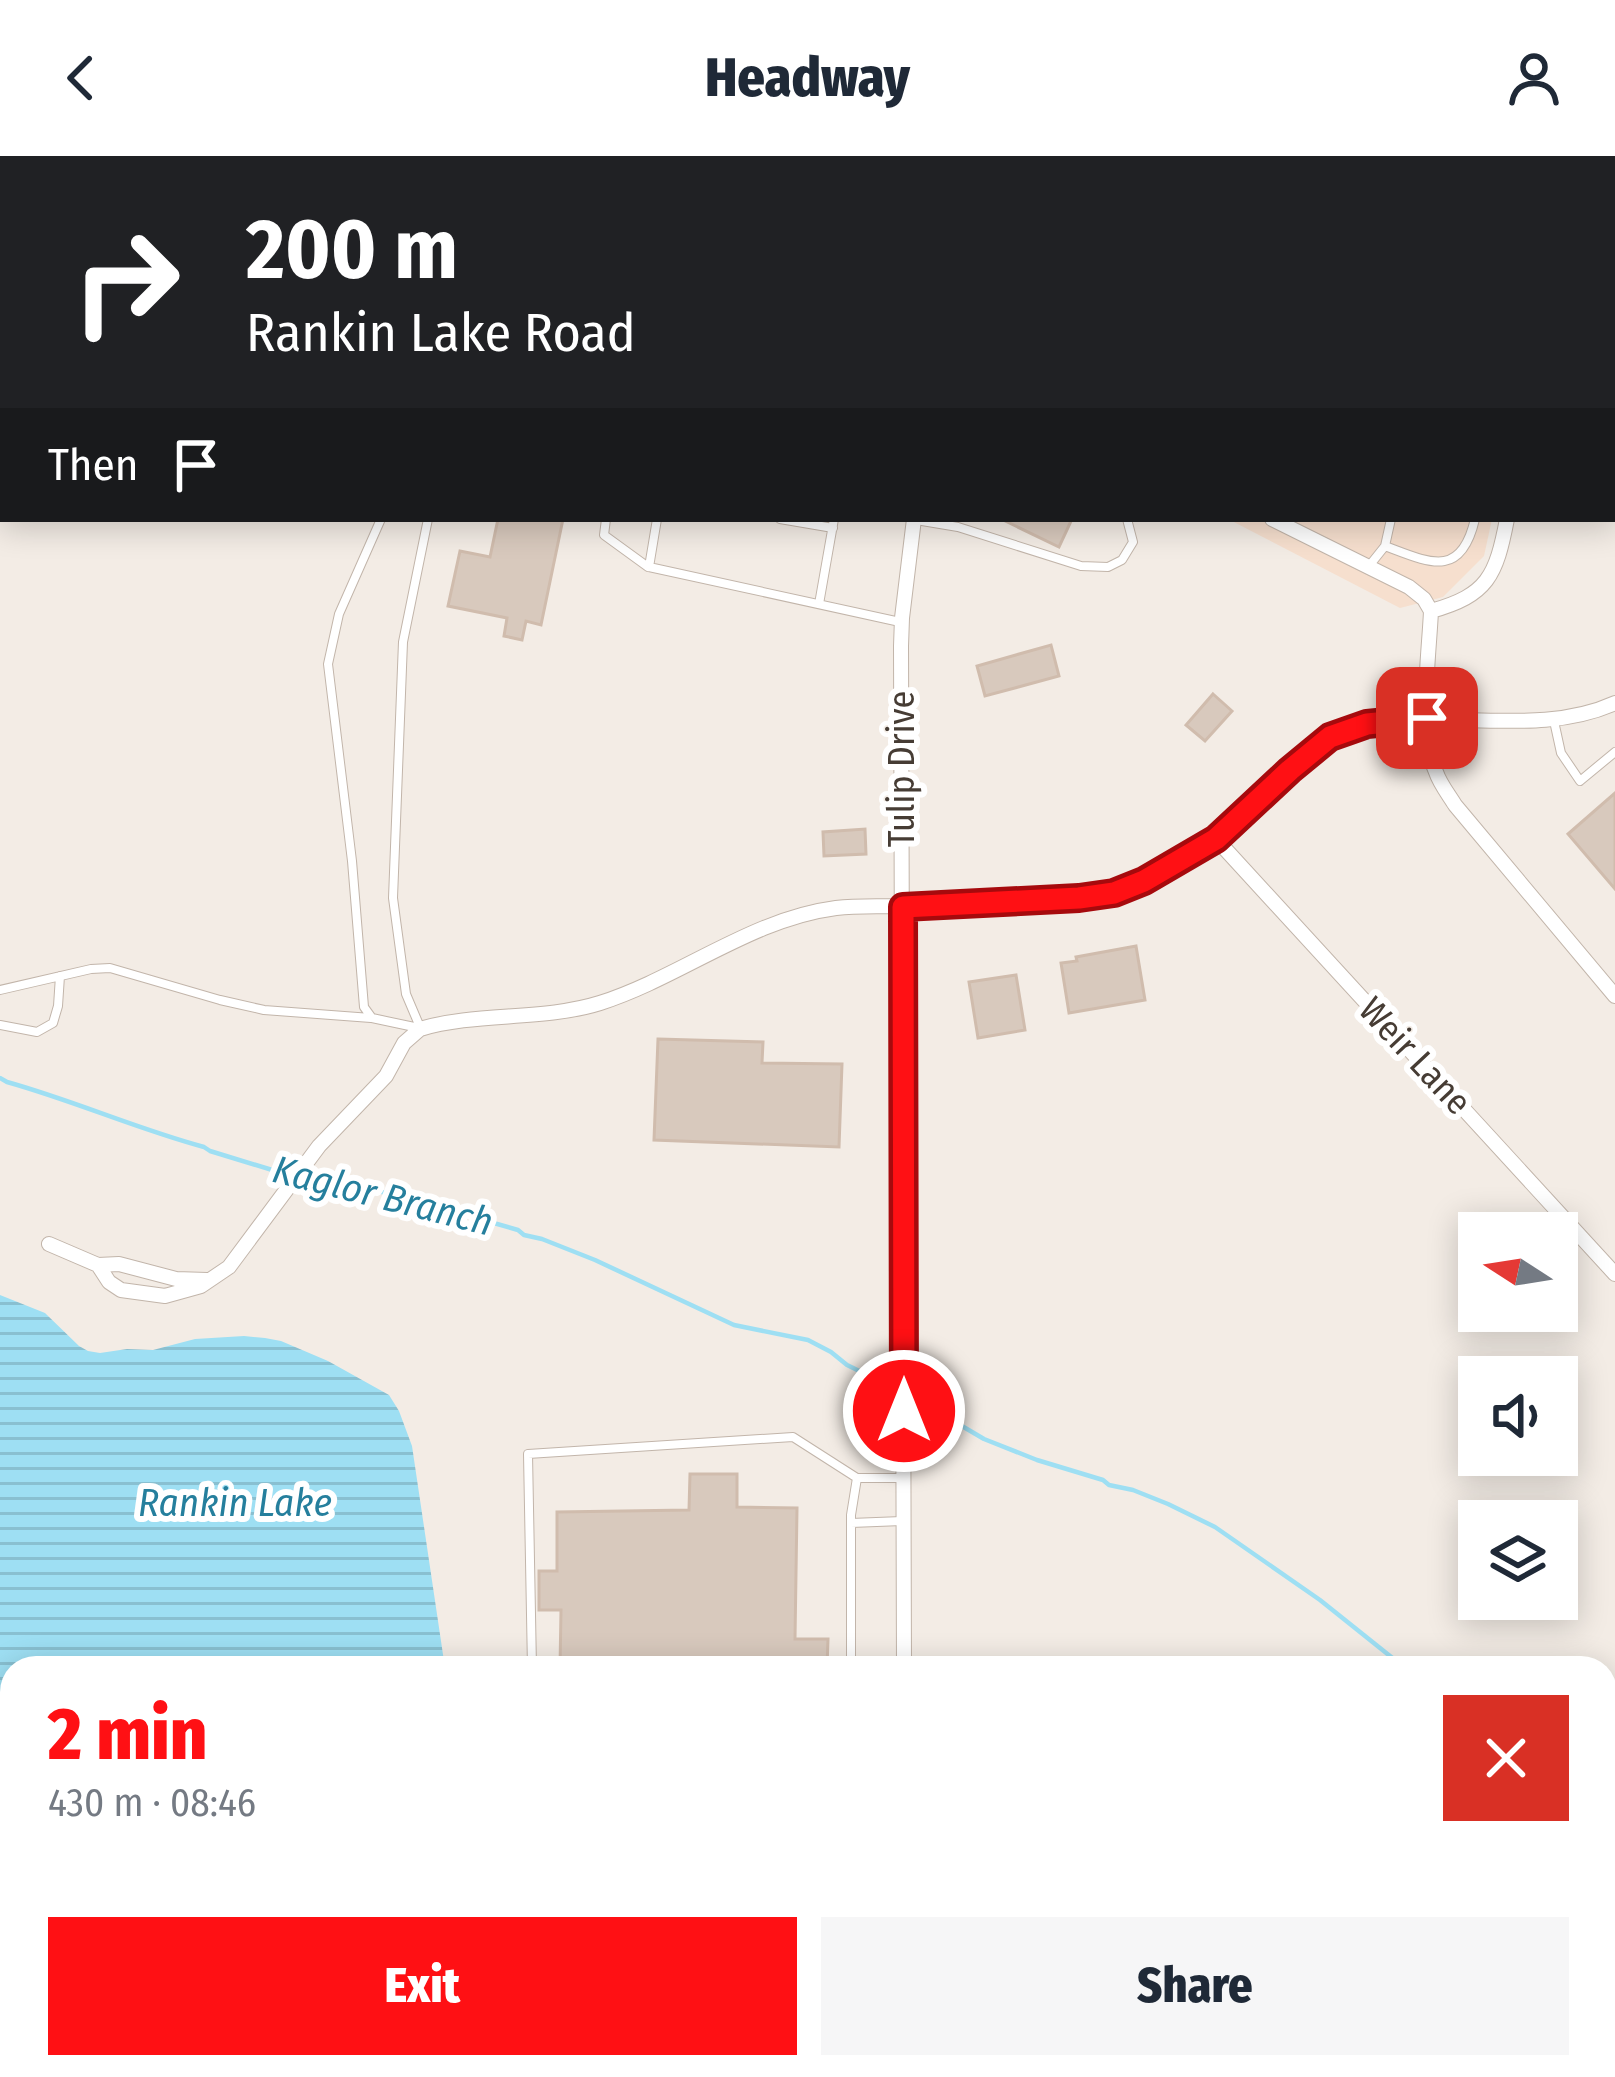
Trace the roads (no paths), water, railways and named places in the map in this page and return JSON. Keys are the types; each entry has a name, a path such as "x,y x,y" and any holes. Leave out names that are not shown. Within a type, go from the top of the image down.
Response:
{"street":[{"name":"Tulip Drive","path":"904,1656 902,622 914,522"},
{"path":"1431,611 1475,595 1496,563 1506,522"},
{"path":"1289,523 1424,599 1431,611 1428,746 1436,772 1455,805 1615,996"},
{"path":"98,1265 117,1288 150,1296 184,1292 218,1275 236,1261 319,1146 386,1076 404,1043 420,1029 596,1004 653,983 785,920 830,908 1114,893 1216,839 1330,737 1367,724 1427,718 1553,719 1615,703"},
{"name":"Weir Lane","path":"1216,839 1615,1274"},
{"path":"49,1244 98,1265 119,1264 176,1280 207,1280"}],"lane":[{"path":"372,1018 364,1007 328,664 339,614 380,522"},
{"path":"420,1029 406,994 393,898 403,642 427,522"},
{"path":"606,522 604,535 649,567 902,622"},
{"path":"649,567 657,522"},
{"path":"927,522 1081,566 1108,567 1122,560 1132,542 1128,522"},
{"path":"976,533 979,522"},
{"path":"1368,567 1384,546 1389,522"},
{"path":"1384,546 1438,563 1456,558 1469,543 1473,522"},
{"path":"819,604 834,524"},
{"path":"1553,719 1562,753 1580,781 1615,752"},
{"path":"0,990 110,968 265,1010 372,1018 420,1029"},
{"path":"0,1025 37,1032 53,1023 60,976"},
{"path":"532,1656 528,1454 793,1438 856,1478 904,1478"},
{"path":"851,1656 851,1523 856,1478"},
{"path":"851,1523 904,1521"}],"water":[{"name":"Rankin Lake","path":"0,1295 45,1313 88,1351 153,1350 195,1339 265,1338 328,1361 389,1395 412,1446 443,1656 0,1656"}],"waterway":[{"name":"Kaglor Branch","path":"0,1078 282,1173 429,1201 518,1230 734,1325 808,1340 890,1386"},
{"name":"Kaglor Branch","path":"916,1399 984,1439 1133,1490 1215,1527 1390,1656"}]}
